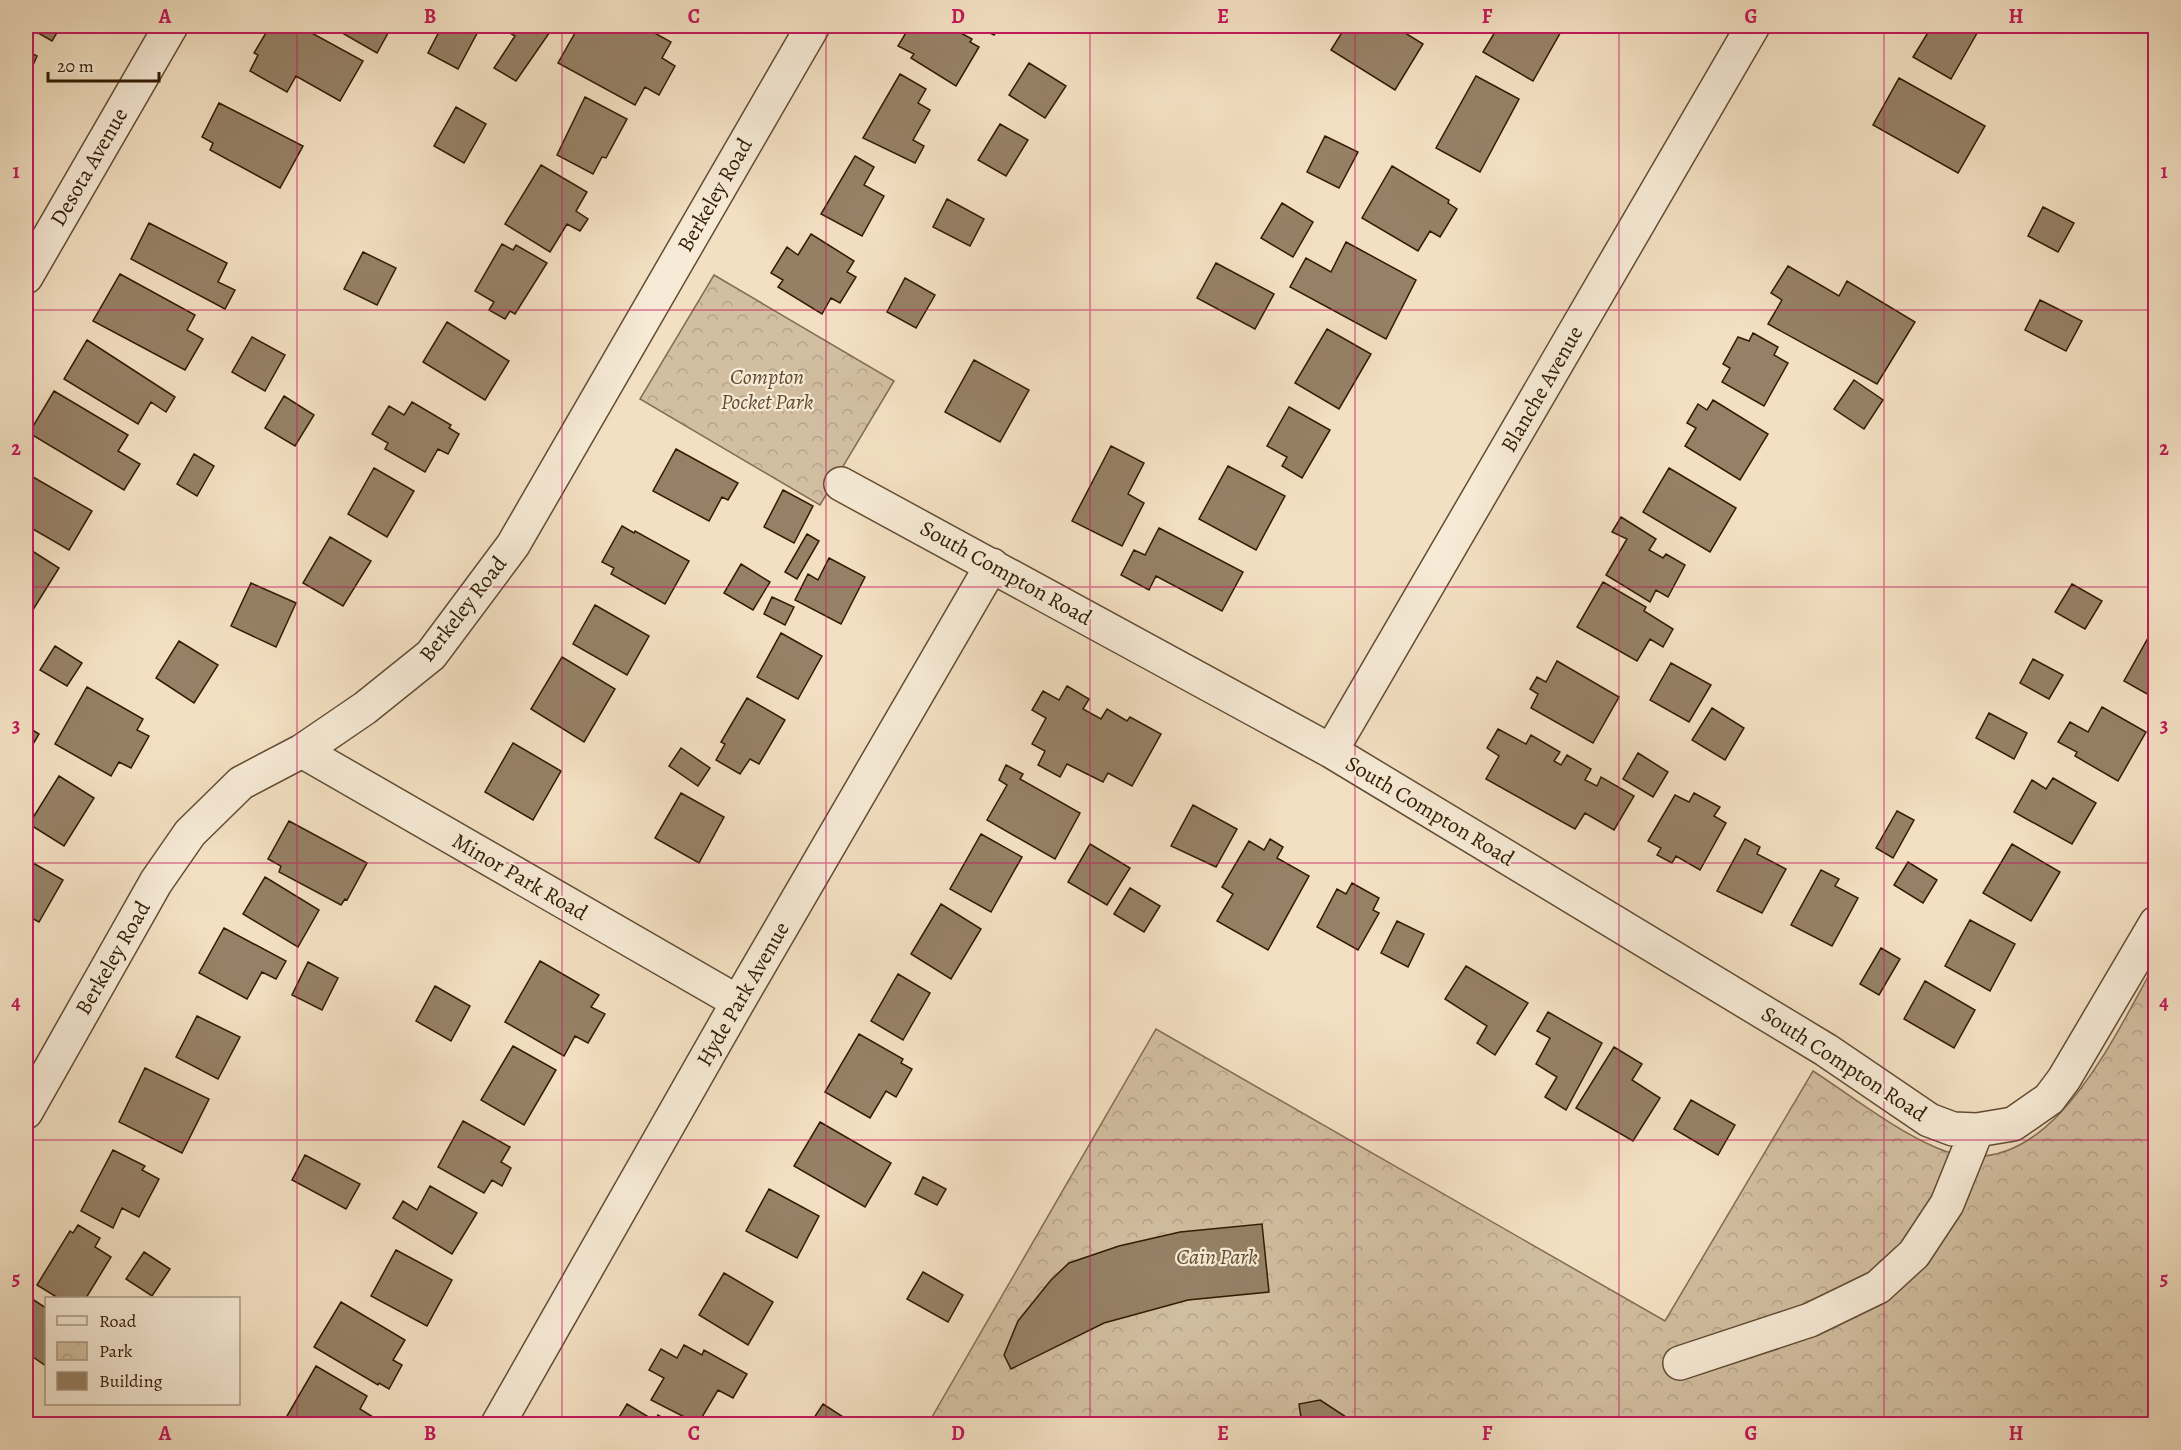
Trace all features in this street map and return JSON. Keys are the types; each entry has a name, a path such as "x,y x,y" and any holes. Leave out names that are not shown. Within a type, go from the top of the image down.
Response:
{"street":[{"name":"Desota Avenue","path":"26,277 171,26"},
{"name":"Blanche Avenue","path":"1331,752 1754,26"},
{"name":"Berkeley Road","path":"26,1112 156,882 190,833 241,783 302,751 365,708 431,655 513,545 800,30"},
{"name":"South Compton Road","path":"841,484 1331,752 1826,1050 1908,1108 1953,1129 1977,1130 2013,1124 2049,1099 2064,1079 2156,923"},
{"name":"Hyde Park Avenue","path":"498,1425 738,1002 992,565"},
{"name":"Minor Park Road","path":"302,751 738,1002"},
{"path":"1680,1363 1810,1320 1878,1287 1914,1254 1947,1204 1977,1130"}],"green space":[{"name":"Compton Pocket Park","path":"714,275 894,381 820,505 640,399"},
{"name":"Cain Park","path":"2155,964 2155,1424 928,1424 1156,1029 1665,1321 1813,1071 1889,1122 1937,1148 1976,1157 2011,1149 2043,1129 2071,1101 2119,1030"}],"building":[{"path":"26,26 61,26 52,41"},
{"path":"270,26 299,26 363,61 340,101 296,76 287,92 250,71 258,55 254,53"},
{"path":"330,26 392,26 377,53"},
{"path":"442,26 481,26 458,69 428,53"},
{"path":"498,26 554,26 516,81 494,68 515,36"},
{"path":"579,26 642,26 671,42 662,58 675,66 659,95 645,87 635,105 558,63"},
{"path":"910,26 948,26 972,39 970,42 979,47 956,86 911,58 914,54 898,46"},
{"path":"976,26 1000,26 994,35"},
{"path":"1346,26 1394,26 1423,44 1395,90 1331,50"},
{"path":"1483,26 1559,26 1563,28 1533,81 1483,52 1495,32"},
{"path":"1932,26 1981,26 1951,79 1913,57"},
{"path":"26,50 37,56 26,81"},
{"path":"1029,63 1066,86 1045,118 1009,95"},
{"path":"900,74 926,89 918,103 930,110 913,140 924,146 915,163 863,138"},
{"path":"1476,76 1519,99 1480,172 1436,148"},
{"path":"1899,78 1985,126 1958,173 1873,125"},
{"path":"585,97 627,119 606,158 602,157 593,174 557,155"},
{"path":"219,103 303,146 280,188 210,150 213,143 202,137"},
{"path":"456,107 486,124 464,163 434,146"},
{"path":"1000,124 1028,140 1006,176 978,160"},
{"path":"1325,136 1358,152 1339,188 1307,172"},
{"path":"855,156 874,167 864,185 884,196 862,236 821,214"},
{"path":"541,165 587,192 576,211 588,219 580,231 567,224 550,252 505,224"},
{"path":"1392,166 1449,200 1448,203 1457,209 1440,237 1430,231 1418,251 1362,218"},
{"path":"947,199 984,219 970,246 933,227"},
{"path":"1282,203 1313,222 1293,257 1261,238"},
{"path":"2043,207 2074,223 2058,252 2028,236"},
{"path":"149,223 227,263 218,282 235,290 225,309 131,259"},
{"path":"811,234 854,261 847,272 856,277 840,303 831,298 822,314 778,287 783,280 771,273 787,247 798,255"},
{"path":"1346,242 1416,280 1386,339 1290,287 1306,258 1331,272"},
{"path":"502,244 513,250 516,245 547,263 515,314 510,311 505,319 489,310 494,302 475,291"},
{"path":"363,252 396,268 377,305 344,289"},
{"path":"1216,263 1274,294 1255,329 1197,298"},
{"path":"1788,266 1839,296 1847,281 1915,322 1877,384 1768,324 1782,300 1771,293"},
{"path":"120,274 195,315 187,330 203,339 185,370 93,321"},
{"path":"905,278 935,295 916,328 887,312"},
{"path":"2040,300 2082,321 2066,351 2025,330"},
{"path":"447,322 509,361 485,400 423,362"},
{"path":"1327,329 1371,354 1339,409 1295,383"},
{"path":"1753,333 1778,347 1774,355 1788,363 1764,406 1722,382 1730,368 1723,364 1738,337 1749,341"},
{"path":"252,337 285,355 265,391 232,372"},
{"path":"87,340 175,397 166,412 151,402 138,424 64,379"},
{"path":"974,360 1029,390 1000,442 945,412"},
{"path":"1854,380 1883,400 1864,429 1834,409"},
{"path":"54,391 128,435 118,451 140,464 124,490 29,433"},
{"path":"284,396 314,415 295,446 265,428"},
{"path":"1713,400 1768,434 1740,480 1685,446 1696,428 1687,423 1698,404 1707,410"},
{"path":"412,402 451,425 449,428 459,434 448,454 438,449 425,472 385,449 388,443 372,434 389,406 404,415"},
{"path":"1289,407 1330,430 1302,478 1282,466 1287,457 1267,446"},
{"path":"2156,444 2156,458 2149,455"},
{"path":"1111,446 1144,463 1128,494 1144,503 1122,546 1072,521"},
{"path":"676,449 738,483 728,500 722,497 709,521 653,491"},
{"path":"194,454 214,466 197,496 177,484"},
{"path":"1228,466 1285,496 1256,550 1199,519"},
{"path":"374,468 414,491 387,537 348,514"},
{"path":"1669,468 1736,508 1710,552 1643,512"},
{"path":"26,473 92,511 69,550 26,525"},
{"path":"783,490 813,506 794,543 764,527"},
{"path":"1621,517 1656,539 1649,550 1663,558 1666,554 1685,565 1668,597 1656,590 1650,602 1606,575 1627,539 1612,532"},
{"path":"622,526 689,561 665,604 611,574 614,568 602,562"},
{"path":"1159,528 1243,572 1222,611 1156,576 1149,590 1121,575 1134,550 1145,555"},
{"path":"807,534 819,541 797,579 785,572"},
{"path":"330,537 371,561 343,606 303,583"},
{"path":"26,547 59,568 31,613 26,610"},
{"path":"829,558 865,577 841,624 795,600 808,574 818,580"},
{"path":"741,564 770,582 753,610 724,593"},
{"path":"1603,582 1646,607 1644,611 1673,629 1663,647 1650,639 1637,661 1577,627"},
{"path":"251,583 296,603 276,647 231,626"},
{"path":"2072,584 2102,601 2085,629 2055,612"},
{"path":"772,597 794,607 785,625 764,614"},
{"path":"595,605 649,636 627,675 573,644"},
{"path":"781,633 822,656 798,699 757,677"},
{"path":"2148,638 2156,642 2156,699 2124,681"},
{"path":"179,641 218,665 194,703 156,678"},
{"path":"55,646 82,663 67,686 40,670"},
{"path":"562,657 615,689 584,742 531,709"},
{"path":"2033,659 2063,675 2049,699 2020,683"},
{"path":"1557,661 1619,697 1593,743 1531,708 1538,694 1530,689 1537,677 1546,682"},
{"path":"1671,663 1711,685 1689,722 1650,700"},
{"path":"1067,686 1089,699 1083,709 1101,719 1107,709 1127,721 1130,717 1161,734 1132,786 1108,773 1103,782 1067,764 1060,777 1038,765 1045,751 1032,744 1046,718 1032,710 1043,691 1059,700"},
{"path":"87,687 143,719 137,730 149,736 131,768 119,762 111,776 55,744"},
{"path":"747,698 785,720 759,764 750,759 740,774 716,760 725,744 721,742"},
{"path":"2102,707 2146,732 2118,781 2075,756 2077,752 2058,742 2070,722 2088,732"},
{"path":"1712,708 1744,728 1725,760 1692,740"},
{"path":"1989,713 2027,733 2014,759 1976,738"},
{"path":"26,726 39,734 26,756"},
{"path":"1498,729 1526,744 1531,735 1560,752 1554,761 1561,765 1567,755 1591,769 1585,780 1597,786 1601,777 1634,796 1614,830 1585,813 1575,829 1486,779 1499,756 1487,748"},
{"path":"513,743 561,771 533,820 485,792"},
{"path":"681,748 710,768 698,786 669,766"},
{"path":"1638,753 1668,772 1653,797 1623,779"},
{"path":"1006,765 1023,774 1020,779 1080,813 1055,859 987,820 1007,785 999,780"},
{"path":"59,776 94,798 64,846 29,824"},
{"path":"2053,778 2096,803 2072,844 2014,812 2032,780 2046,789"},
{"path":"681,793 724,817 699,863 655,838"},
{"path":"1694,793 1720,807 1714,816 1726,823 1700,870 1676,856 1672,863 1657,855 1661,848 1648,841 1675,795 1689,802"},
{"path":"1193,805 1237,829 1216,867 1171,846"},
{"path":"1897,811 1914,820 1893,858 1876,848"},
{"path":"289,821 367,863 347,900 345,899 341,905 279,872 281,866 268,859"},
{"path":"981,834 1022,857 991,912 950,889"},
{"path":"1270,839 1283,847 1277,858 1309,876 1268,950 1217,921 1233,894 1222,887 1249,841 1264,850"},
{"path":"1745,839 1760,847 1757,854 1786,869 1762,913 1717,891"},
{"path":"1090,844 1130,868 1107,905 1068,882"},
{"path":"2012,844 2060,872 2031,921 1983,893"},
{"path":"26,859 63,880 39,922 26,915"},
{"path":"1908,862 1937,880 1923,903 1894,885"},
{"path":"1821,870 1839,879 1835,886 1858,898 1832,946 1791,925"},
{"path":"265,877 319,910 298,947 243,914"},
{"path":"1352,883 1379,898 1373,910 1379,913 1358,950 1317,927 1337,889 1346,894"},
{"path":"1130,888 1160,906 1144,932 1114,914"},
{"path":"941,904 981,929 951,979 911,954"},
{"path":"1970,920 2015,944 1990,991 1945,966"},
{"path":"1397,921 1424,934 1408,967 1381,953"},
{"path":"224,928 286,961 276,979 262,972 247,999 199,973"},
{"path":"1881,948 1900,959 1879,995 1860,984"},
{"path":"540,961 599,995 591,1007 605,1014 588,1043 575,1036 564,1056 505,1022"},
{"path":"308,962 338,978 322,1010 292,995"},
{"path":"1466,966 1528,1003 1495,1055 1477,1043 1487,1026 1445,999"},
{"path":"898,974 930,993 903,1040 871,1021"},
{"path":"1925,981 1975,1010 1954,1048 1904,1019"},
{"path":"435,986 470,1006 451,1041 416,1021"},
{"path":"1548,1012 1602,1043 1566,1110 1545,1097 1557,1077 1536,1064 1550,1038 1537,1031"},
{"path":"197,1016 240,1037 218,1079 176,1057"},
{"path":"859,1034 903,1059 901,1063 912,1069 896,1097 886,1091 870,1118 825,1092"},
{"path":"513,1046 556,1070 524,1125 481,1100"},
{"path":"1614,1047 1642,1064 1632,1080 1660,1098 1633,1141 1576,1108"},
{"path":"145,1068 209,1099 182,1153 119,1122"},
{"path":"1691,1100 1735,1125 1718,1155 1674,1129"},
{"path":"463,1121 510,1147 501,1162 511,1168 502,1186 492,1180 484,1193 438,1167"},
{"path":"820,1122 891,1163 865,1207 794,1166"},
{"path":"113,1150 145,1166 142,1170 159,1179 139,1217 122,1208 113,1228 81,1211"},
{"path":"305,1155 360,1184 346,1209 292,1180"},
{"path":"923,1177 946,1189 937,1205 915,1194"},
{"path":"430,1186 477,1213 452,1254 393,1218 403,1201 417,1210"},
{"path":"769,1189 819,1216 797,1258 746,1231"},
{"path":"1262,1224 1269,1292 1188,1300 1104,1323 1011,1369 1004,1355 1018,1321 1051,1280 1069,1263 1119,1246 1180,1232"},
{"path":"78,1225 100,1238 95,1247 111,1257 87,1297 56,1297 37,1285 70,1231 73,1233"},
{"path":"396,1250 452,1280 427,1326 371,1296"},
{"path":"144,1252 170,1269 152,1296 126,1279"},
{"path":"923,1272 963,1295 948,1322 907,1299"},
{"path":"724,1273 773,1302 748,1345 699,1315"},
{"path":"26,1295 45,1307 45,1365 26,1352"},
{"path":"341,1302 405,1340 393,1360 402,1365 389,1389 379,1383 378,1385 314,1347"},
{"path":"684,1345 702,1355 704,1350 747,1374 733,1398 718,1390 698,1424 651,1400 664,1378 649,1370 661,1349 677,1358"},
{"path":"316,1366 367,1396 360,1409 373,1417 369,1424 301,1424 287,1416"},
{"path":"26,1394 32,1398 26,1410"},
{"path":"1320,1400 1352,1421 1361,1424 1302,1424 1299,1404"},
{"path":"627,1404 655,1421 658,1415 673,1424 615,1424"},
{"path":"823,1404 854,1424 810,1424"}]}
